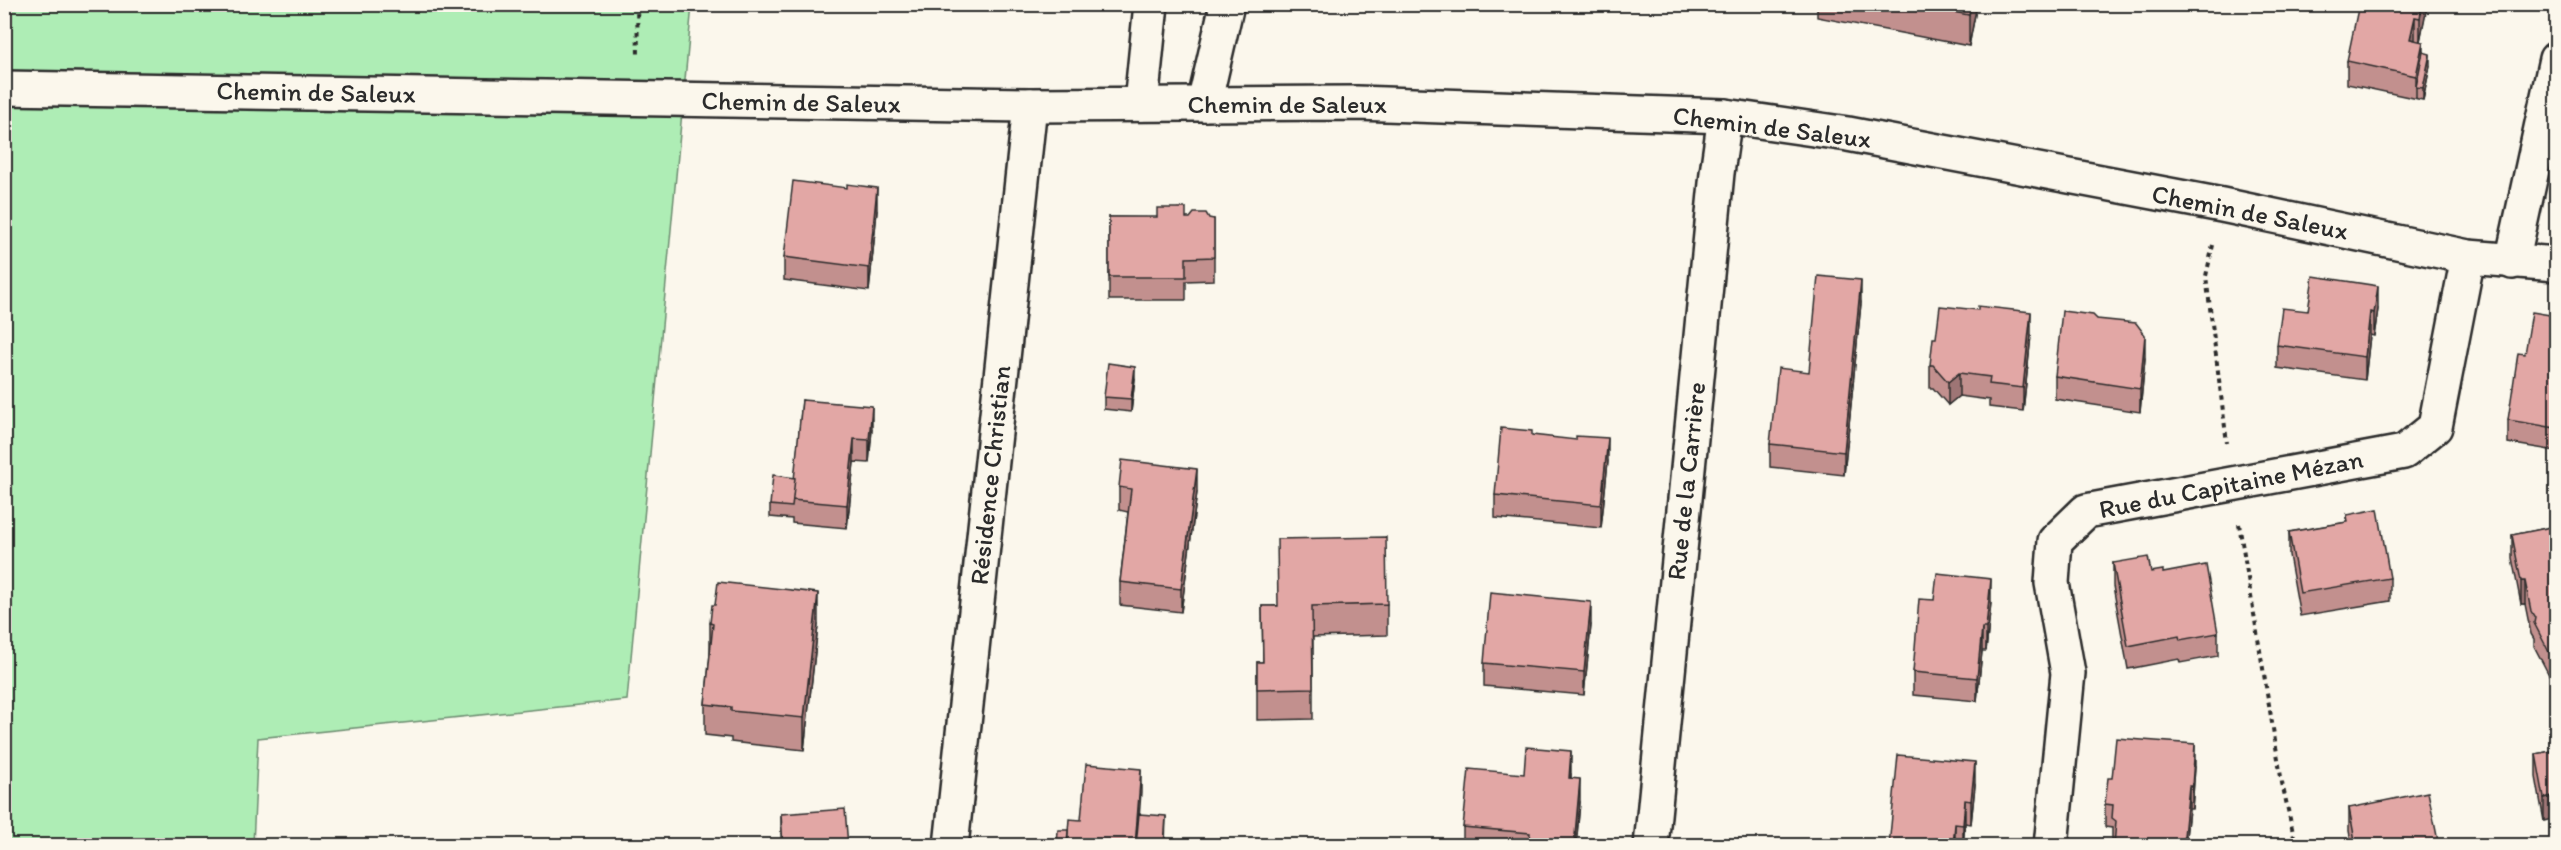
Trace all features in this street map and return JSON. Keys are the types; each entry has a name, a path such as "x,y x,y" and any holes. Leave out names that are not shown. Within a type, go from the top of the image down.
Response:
{"street":[{"path":"1141,104 1151,4"},
{"path":"1204,104 1227,4"},
{"path":"2512,262 2556,59"},
{"name":"Chemin de Saleux","path":"4,88 120,88 1030,105 1357,104 1725,116 1848,134 2222,205 2468,257 2556,264"},
{"name":"Résidence Christian","path":"951,846 1030,105"},
{"name":"Rue de la Carrière","path":"1651,846 1725,116"},
{"name":"Rue du Capitaine Mézan","path":"2051,846 2068,673 2052,583 2055,541 2086,511 2404,452 2435,427 2468,257"}],"path":[{"path":"637,4 639,99"}],"green space":[{"path":"5,5 692,5 627,700 258,738 253,845 5,846"}],"building":[{"path":"1913,4 1971,4 1969,15"},
{"path":"2359,4 2422,4 2420,18 2415,17 2410,39 2423,42 2416,76 2347,61"},
{"path":"2423,52 2430,54 2423,88 2416,87"},
{"path":"793,181 847,188 847,184 877,188 869,268 784,257"},
{"path":"1157,208 1186,208 1186,218 1190,218 1194,213 1206,213 1209,218 1214,219 1214,257 1186,258 1186,277 1109,277 1109,217 1157,217"},
{"path":"1818,276 1861,280 1844,452 1770,444 1778,368 1809,372"},
{"path":"2313,276 2378,286 2374,313 2370,312 2365,357 2277,345 2282,308 2308,311"},
{"path":"1940,306 1978,310 1978,306 2031,312 2023,388 1989,384 1990,377 1959,373 1948,382 1933,365 1930,365"},
{"path":"2062,311 2093,315 2097,319 2136,323 2145,335 2140,389 2055,376"},
{"path":"2532,312 2556,316 2556,428 2508,420 2518,353 2525,354"},
{"path":"1108,363 1135,367 1131,399 1104,397"},
{"path":"802,400 872,406 869,440 854,439 847,505 792,500"},
{"path":"1501,428 1532,431 1532,435 1576,440 1576,436 1608,438 1601,505 1495,495"},
{"path":"1122,460 1197,469 1181,589 1120,582 1131,489 1119,487"},
{"path":"773,475 795,478 792,507 770,505"},
{"path":"2378,509 2390,578 2300,593 2289,532 2348,522 2347,515"},
{"path":"2556,526 2556,655 2549,652 2534,623 2535,618 2531,611 2525,581 2521,581 2512,535"},
{"path":"1386,537 1387,604 1312,606 1313,688 1257,689 1257,662 1263,662 1262,606 1278,606 1277,539"},
{"path":"2148,557 2151,572 2163,570 2163,573 2206,565 2218,633 2180,640 2179,636 2128,646 2113,563"},
{"path":"1937,573 1991,579 1986,628 1982,628 1977,678 1913,672 1919,599 1934,600"},
{"path":"718,582 818,593 804,718 731,711 731,707 705,704 713,624 710,623"},
{"path":"1490,592 1591,602 1584,672 1484,663"},
{"path":"2116,738 2195,744 2192,786 2189,786 2183,846 2114,846 2116,821 2112,818 2113,805 2105,804 2108,778 2112,778"},
{"path":"1526,747 1571,751 1569,778 1580,779 1574,846 1529,846 1530,833 1463,827 1469,769 1524,774"},
{"path":"2556,750 2556,795 2544,798 2536,754"},
{"path":"1898,755 1975,762 1971,801 1965,800 1963,825 1955,824 1953,846 1889,846"},
{"path":"1086,764 1141,769 1135,846 1067,846 1069,819 1081,820"},
{"path":"2428,792 2439,846 2356,846 2349,808"},
{"path":"845,809 848,846 783,846 781,814"},
{"path":"1139,814 1166,816 1164,846 1136,846"},
{"path":"1058,830 1068,830 1067,846 1057,846"}]}
